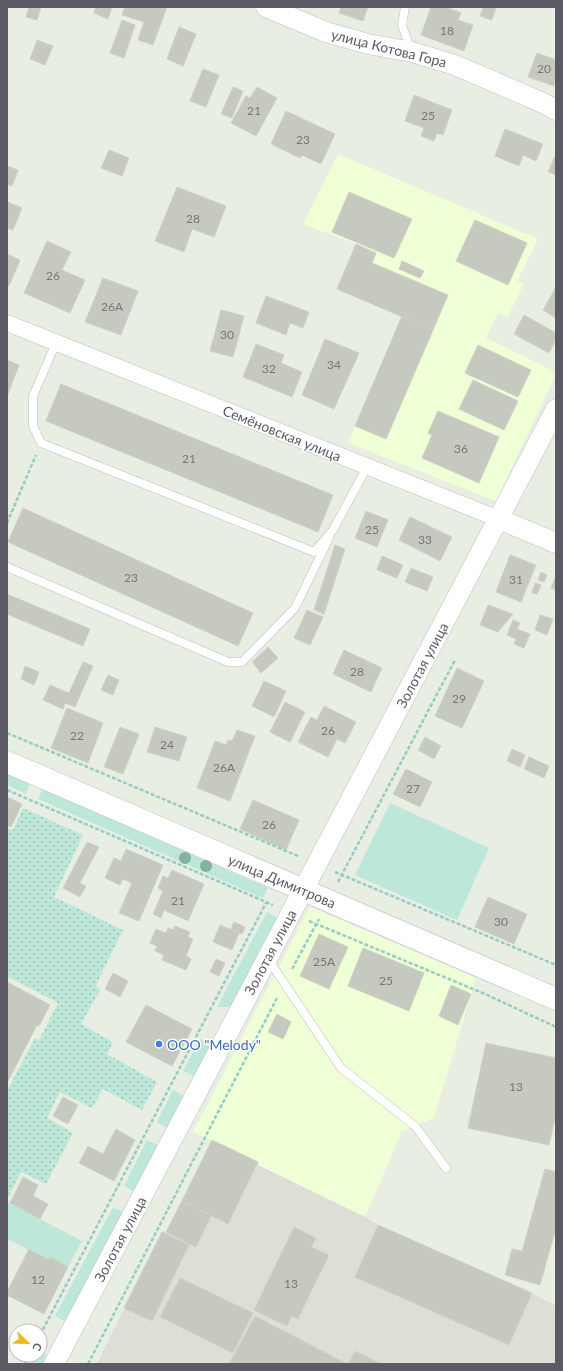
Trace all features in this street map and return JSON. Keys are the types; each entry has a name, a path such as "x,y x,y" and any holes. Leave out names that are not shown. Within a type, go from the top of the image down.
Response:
{"main road":[{"name":"улица Димитрова","path":"7,762 556,999"}],"street":[{"name":"улица Котова Гора","path":"266,7 326,32 368,44 412,52 455,65 556,110"},
{"name":"Семёновская улица","path":"7,324 556,543"},
{"name":"Золотая улица","path":"54,1364 556,409"}],"lane":[{"path":"405,7 402,25 412,52"},
{"path":"56,343 33,396 34,426 41,444 314,552 333,530"},
{"path":"7,567 228,662 242,662 295,608 366,467"},
{"path":"267,958 341,1068 415,1126 446,1168"}],"path":[{"path":"7,523 41,444"},
{"path":"88,1364 328,901 455,660"},
{"path":"7,733 303,859"},
{"path":"329,870 556,965"},
{"path":"46,1323 266,903"}],"shaded area":[{"path":"338,154 538,239 517,281 524,284 507,318 498,313 486,338 556,372 556,374 496,501 348,443 402,317 337,289 356,244 303,224"},
{"path":"7,774 30,784 26,794 7,785"},
{"path":"43,789 268,888 263,898 38,799"},
{"path":"390,803 489,848 457,920 355,875"},
{"path":"23,808 83,835 54,897 123,930 96,985 100,990 81,1024 113,1042 107,1054 157,1082 142,1110 103,1089 92,1108 60,1092 47,1118 73,1133 46,1184 21,1172 8,1198 7,1091 35,1038 39,1040 58,1003 7,976 7,828 13,830"},
{"path":"310,907 476,978 434,1118 402,1131 365,1217 258,1165 258,1162 193,1132"},
{"path":"267,912 277,918 230,1007 217,1007"},
{"path":"200,1039 210,1044 194,1076 183,1071"},
{"path":"173,1090 183,1096 167,1128 157,1122"},
{"path":"147,1140 158,1145 134,1191 124,1186"},
{"path":"212,1140 258,1162 258,1165 365,1217 378,1225 532,1293 556,1306 556,1364 97,1364 162,1232 167,1232"},
{"path":"7,1202 82,1241 68,1267 50,1257 49,1260 9,1240 7,1243"},
{"path":"113,1207 123,1212 66,1322 55,1316"},
{"path":"30,1363 42,1363 42,1364"}],"building":[{"path":"29,7 41,7 37,20 26,17"},
{"path":"96,7 112,7 108,19 94,13"},
{"path":"125,7 167,7 153,45 138,40 144,22 122,15"},
{"path":"341,7 368,7 363,21 339,13"},
{"path":"431,7 445,7 461,13 458,20 473,25 464,51 421,35"},
{"path":"483,7 496,7 492,20 480,16"},
{"path":"122,20 135,25 124,58 110,53"},
{"path":"179,27 196,34 183,66 167,59"},
{"path":"37,40 53,46 45,65 30,59"},
{"path":"537,53 556,60 556,82 554,86 528,77"},
{"path":"203,69 219,75 206,107 190,101"},
{"path":"233,87 243,91 232,118 221,114"},
{"path":"257,87 277,98 256,136 231,123 246,96 250,98"},
{"path":"414,95 452,110 443,135 437,133 434,141 421,136 424,128 405,121"},
{"path":"286,111 335,134 321,164 302,155 300,158 271,144"},
{"path":"505,129 543,144 536,161 523,155 519,166 495,156"},
{"path":"109,150 129,158 122,176 101,168"},
{"path":"556,154 556,175 548,172"},
{"path":"7,166 18,170 12,186 7,184"},
{"path":"177,187 226,206 214,237 192,229 184,252 155,241"},
{"path":"349,192 412,219 394,258 332,232"},
{"path":"8,202 22,208 13,230 7,228"},
{"path":"475,220 527,243 508,285 456,261"},
{"path":"47,241 71,252 62,270 85,280 70,313 24,293"},
{"path":"356,244 376,253 372,263 448,295 433,330 337,289"},
{"path":"7,254 20,260 9,286 7,285"},
{"path":"402,261 424,271 420,278 399,269"},
{"path":"103,278 138,291 121,335 85,322"},
{"path":"556,287 556,318 543,310"},
{"path":"266,296 309,312 303,328 290,323 286,335 256,323"},
{"path":"221,310 244,316 233,357 210,351"},
{"path":"524,315 556,333 556,339 549,353 514,334"},
{"path":"402,316 433,330 386,439 355,426"},
{"path":"325,339 359,353 334,409 302,395"},
{"path":"256,344 284,355 281,363 302,372 292,397 243,377"},
{"path":"478,345 531,370 518,397 465,373"},
{"path":"7,360 19,365 7,397"},
{"path":"473,380 518,401 504,430 459,409"},
{"path":"61,384 333,495 318,532 46,421"},
{"path":"438,411 499,437 479,483 422,458 432,435 428,433"},
{"path":"23,508 253,613 238,646 8,542"},
{"path":"366,511 388,520 377,547 355,538"},
{"path":"410,517 452,537 440,561 399,540"},
{"path":"335,545 345,549 324,614 314,610"},
{"path":"510,555 536,565 521,602 496,592"},
{"path":"382,556 403,565 397,578 377,570"},
{"path":"411,568 433,577 427,591 405,582"},
{"path":"541,572 547,575 544,582 538,580"},
{"path":"556,578 556,590 551,588"},
{"path":"535,583 541,585 537,594 532,593"},
{"path":"7,594 90,629 83,646 7,614"},
{"path":"488,605 513,614 498,632 480,625"},
{"path":"307,610 323,617 310,645 294,638"},
{"path":"540,615 553,619 547,635 535,630"},
{"path":"513,620 520,623 517,629 530,634 524,648 514,644 516,639 507,635"},
{"path":"268,647 278,658 261,673 252,662"},
{"path":"344,650 382,668 371,692 333,674"},
{"path":"83,662 93,666 75,707 65,703 63,709 43,700 50,685 69,693"},
{"path":"25,666 39,672 34,685 21,679"},
{"path":"457,668 484,681 462,728 435,716"},
{"path":"108,675 119,680 113,695 101,690"},
{"path":"264,681 286,691 274,717 252,706"},
{"path":"285,702 305,712 290,742 270,732"},
{"path":"324,706 356,722 345,743 337,739 328,757 298,742 311,717 317,720"},
{"path":"67,708 103,723 88,763 51,748"},
{"path":"120,727 139,734 123,774 104,767"},
{"path":"155,727 187,737 179,761 147,752"},
{"path":"237,730 255,736 230,801 197,788 215,741 226,745 228,740 232,741"},
{"path":"425,737 441,746 434,759 418,750"},
{"path":"512,749 525,755 520,767 507,761"},
{"path":"529,757 549,766 544,778 524,769"},
{"path":"406,769 432,782 420,807 393,794"},
{"path":"7,797 22,804 11,827 7,825"},
{"path":"253,800 299,820 286,850 240,829"},
{"path":"87,842 99,847 80,883 86,886 80,897 63,888"},
{"path":"126,849 163,865 139,921 119,913 132,883 123,879 120,885 105,878 114,858 121,861"},
{"path":"172,870 204,884 188,921 164,910 161,918 153,914 163,891 158,888 163,876 168,878"},
{"path":"488,897 527,914 514,944 475,927"},
{"path":"234,922 245,927 242,934 231,929"},
{"path":"220,925 239,933 232,950 213,942"},
{"path":"175,926 190,932 188,937 193,939 186,956 191,959 186,970 162,960 164,955 155,951 157,946 150,943 156,929 166,933 168,928 173,930"},
{"path":"319,934 348,947 329,989 300,976"},
{"path":"363,948 424,973 409,1011 348,986"},
{"path":"216,959 225,963 219,976 210,972"},
{"path":"113,973 128,981 120,997 105,989"},
{"path":"7,982 50,1005 39,1026 37,1025 7,1083"},
{"path":"451,985 471,994 458,1025 439,1016"},
{"path":"146,1005 192,1029 172,1066 126,1042"},
{"path":"277,1014 291,1022 283,1039 268,1032"},
{"path":"486,1043 556,1058 556,1113 549,1145 468,1128"},
{"path":"63,1097 78,1105 68,1124 53,1116"},
{"path":"116,1129 135,1140 114,1181 79,1163 88,1146 103,1154"},
{"path":"212,1140 258,1162 228,1224 182,1201"},
{"path":"545,1169 556,1172 556,1228 540,1285 505,1275 512,1249 522,1251"},
{"path":"23,1177 38,1185 33,1196 48,1204 40,1219 10,1203"},
{"path":"182,1201 211,1216 196,1247 166,1232"},
{"path":"378,1225 532,1293 509,1345 355,1277"},
{"path":"294,1227 316,1238 311,1247 329,1255 298,1319 292,1316 287,1326 254,1310"},
{"path":"162,1232 189,1245 152,1321 124,1308"},
{"path":"29,1249 49,1260 50,1257 68,1267 44,1314 7,1295 7,1292"},
{"path":"180,1278 253,1313 233,1353 160,1317"},
{"path":"255,1316 347,1364 229,1364"},
{"path":"355,1351 381,1364 348,1364"}],"place":[{"name":"ООО \"Melody\"","path":"159,1044"}]}
